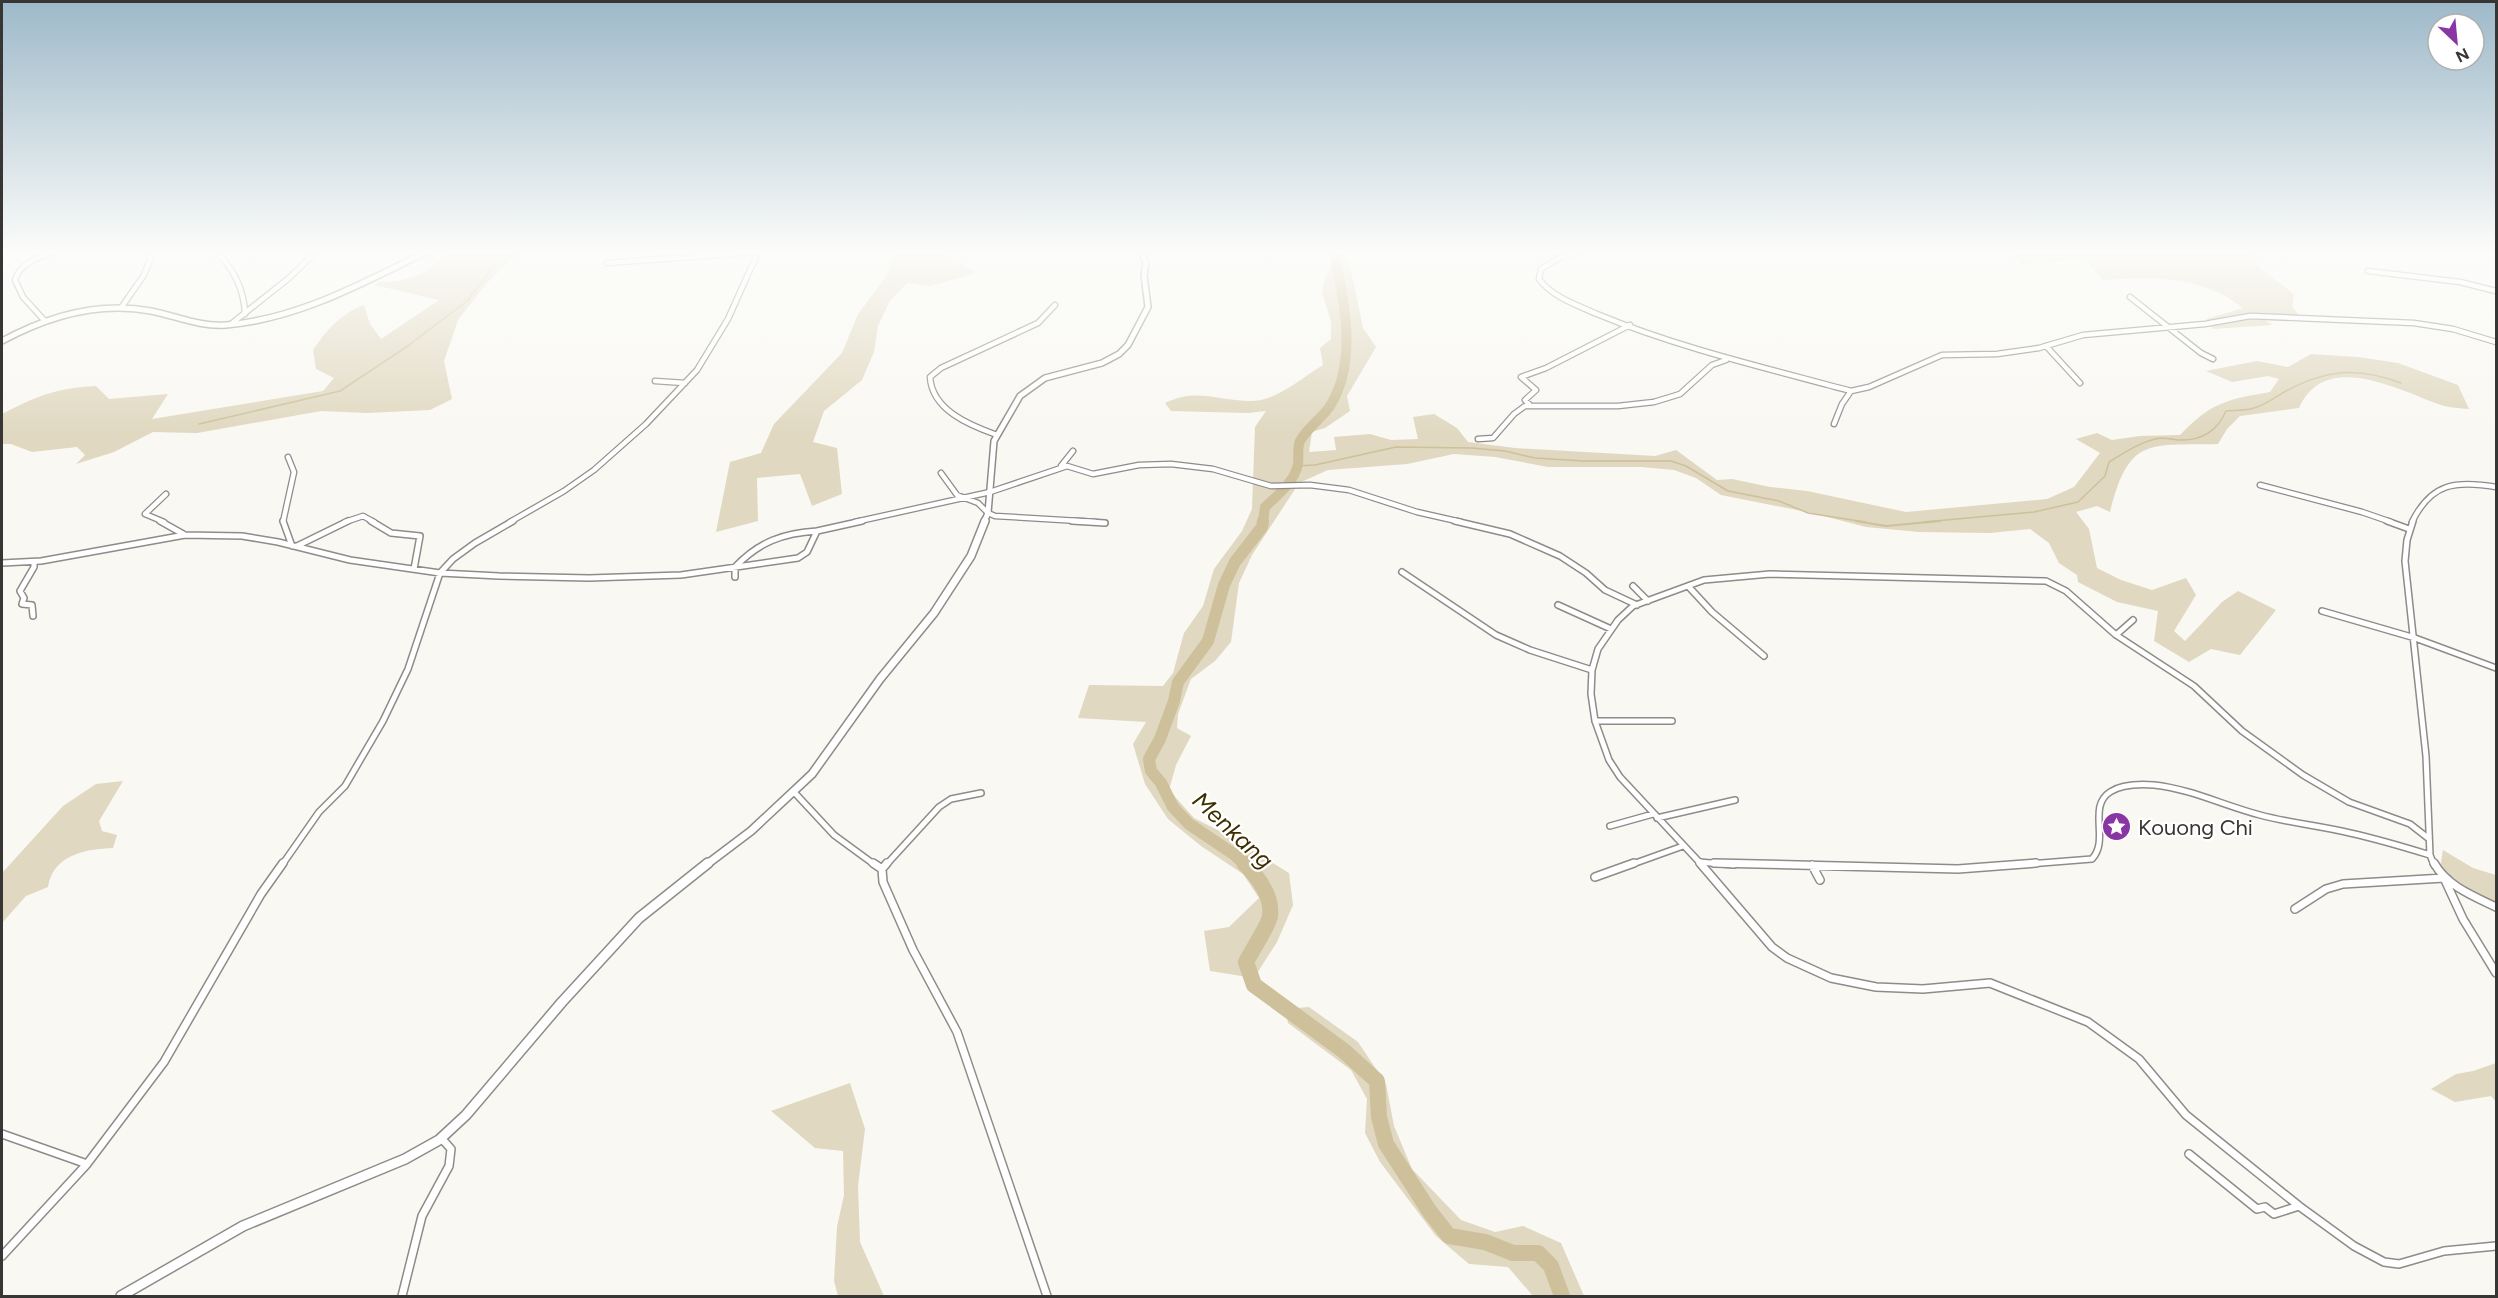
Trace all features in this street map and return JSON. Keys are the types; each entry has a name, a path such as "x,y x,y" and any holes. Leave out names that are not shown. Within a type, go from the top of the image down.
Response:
{"street":[{"path":"37,313 44,320"},
{"path":"2,341 44,320 75,313"},
{"path":"156,313 198,324 231,324 269,319 290,313"},
{"path":"2,1256 87,1164 178,1041 240,927 261,894 319,812 339,794 383,721 408,669 440,573 453,559 475,543 564,491 594,470 633,437 667,400 687,383 725,326 731,313"},
{"path":"997,435 945,409 932,392 930,377 941,368 1038,322 1047,313"},
{"path":"122,1296 243,1226 405,1159 439,1140 466,1115 562,1002 639,918 672,890 751,831 817,768 880,678 945,599 971,556 988,513 992,449 1014,405 1029,388 1055,374 1102,363 1125,349 1145,313"},
{"path":"1600,313 1730,360 1851,391 1880,383 1942,355 1988,355 2046,346 2083,335 2221,322 2250,316 2401,322 2447,327 2496,342"},
{"path":"2150,313 2213,359"},
{"path":"231,324 245,314"},
{"path":"1529,405 1525,400 1536,389 1521,377 1546,368 1630,325"},
{"path":"2046,346 2080,383"},
{"path":"1478,439 1493,438 1509,418 1529,405 1656,402 1688,391 1716,362 1730,360"},
{"path":"655,381 687,383"},
{"path":"1834,424 1842,404 1851,391"},
{"path":"1057,469 1073,451"},
{"path":"288,457 294,472 283,522 294,546"},
{"path":"735,577 735,567 756,546 767,540 789,534 817,531 990,492 1072,465 1093,474 1139,465 1171,464 1213,469 1257,483 1280,486 1310,485 1349,490 1417,513 1521,537 1574,564 1614,595 1639,605"},
{"path":"941,473 960,498 978,503 988,513 1004,517 1105,523"},
{"path":"2496,487 2463,483 2443,487 2428,497 2409,529 2404,561 2415,638 2429,798 2430,855 2433,864 2444,878 2463,919 2496,973"},
{"path":"2260,485 2362,512 2409,529"},
{"path":"166,494 145,514 185,535"},
{"path":"294,546 363,516 391,532 420,536 414,568"},
{"path":"2,564 34,562 185,535 236,535 350,560 440,573 633,578 681,575 771,563 801,556 809,549 817,531"},
{"path":"33,616 32,605 22,604 24,598 20,591 34,567 34,562"},
{"path":"1402,572 1457,611 1506,640 1592,670"},
{"path":"2428,838 2410,824 2349,802 2303,775 2242,731 2194,686 2116,635 2067,591 2052,583 2039,580 1770,574 1713,577 1648,601 1624,613 1598,649 1592,670 1591,694 1595,721 1613,768 1699,862 1772,947 1808,969 1849,983 1876,987 1923,989 1989,983 2088,1022 2139,1059 2186,1115 2299,1206 2354,1246 2384,1262 2399,1264 2444,1251 2496,1246"},
{"path":"1633,586 1648,601"},
{"path":"1688,586 1712,612 1764,656"},
{"path":"1558,605 1611,629"},
{"path":"2322,611 2415,638 2496,668"},
{"path":"2116,635 2133,620"},
{"path":"1595,721 1672,721"},
{"path":"1699,862 1738,865 1958,869 2092,860 2098,855 2100,849 2101,801 2107,794 2119,788 2144,784 2170,788 2295,823 2359,834 2430,855"},
{"path":"794,792 815,819 840,842 882,869"},
{"path":"981,793 951,799 939,807 882,869 883,882 913,950 957,1032 1047,1296"},
{"path":"1610,826 1735,800"},
{"path":"1595,877 1683,846"},
{"path":"1812,865 1820,880"},
{"path":"2295,909 2326,889 2343,884 2444,878 2496,907"},
{"path":"2,1134 87,1164"},
{"path":"402,1296 422,1216 445,1175 451,1156 448,1144 439,1140"},
{"path":"2189,1154 2258,1209 2265,1207 2274,1214 2299,1206"}],"shaded area":[{"path":"349,313 366,313 370,324 381,339 420,313 464,313 458,320 444,361 452,399 430,410 367,413 321,411 197,433 153,432 114,452 76,464 85,455 77,447 32,452 11,444 2,444 2,414 58,391 96,386 109,399 168,394 152,419 323,391 334,378 316,369 313,350 329,330"},
{"path":"884,313 878,326 874,352 862,380 824,411 813,442 837,448 842,494 812,506 800,474 757,478 758,521 716,532 730,462 761,453 774,424 842,353 858,314"},
{"path":"1328,313 1360,313 1363,328 1376,347 1347,396 1350,411 1325,428 1312,432 1309,452 1336,450 1334,437 1370,434 1391,440 1418,439 1413,417 1434,414 1457,428 1468,442 1515,448 1655,456 1676,450 1717,480 1732,479 1770,487 1807,491 1906,512 2047,499 2074,487 2100,453 2076,439 2097,433 2112,440 2140,436 2180,435 2201,415 2220,404 2241,397 2270,392 2279,379 2268,376 2232,382 2206,371 2257,361 2288,367 2311,354 2358,357 2398,363 2458,385 2469,409 2441,405 2384,384 2344,377 2326,381 2311,390 2299,408 2240,416 2227,429 2218,444 2159,446 2135,457 2125,469 2110,512 2097,506 2076,512 2089,529 2097,568 2121,580 2152,590 2186,578 2196,595 2174,631 2185,641 2222,602 2238,591 2276,610 2240,655 2211,649 2189,662 2154,641 2158,611 2117,602 2078,582 2077,575 2059,563 2049,543 2030,529 1990,533 1919,532 1866,527 1812,513 1721,495 1696,478 1674,470 1641,467 1548,467 1495,457 1454,454 1407,464 1328,470 1299,483 1252,555 1239,583 1231,642 1215,661 1191,679 1178,714 1177,728 1191,736 1176,765 1169,790 1194,818 1233,838 1289,873 1293,905 1277,942 1254,978 1210,971 1204,931 1229,927 1259,898 1243,874 1201,846 1168,819 1145,784 1133,744 1146,722 1078,718 1089,685 1163,686 1173,673 1184,633 1203,606 1214,569 1242,531 1252,509 1255,427 1266,411 1248,413 1171,411 1165,403 1187,396 1248,401 1278,394 1323,365 1320,348 1331,339 1331,321"},
{"path":"2228,313 2297,313 2300,317 2258,315 2272,325 2213,329 2206,319"},
{"path":"123,781 99,821 102,831 117,835 113,848 81,852 63,861 51,876 48,887 26,896 2,923 2,873 63,806 96,784"},
{"path":"2443,850 2473,868 2496,875 2496,907 2440,869"},
{"path":"1309,1007 1358,1042 1386,1084 1394,1126 1412,1169 1461,1220 1495,1232 1523,1226 1561,1243 1584,1296 1533,1296 1508,1267 1469,1264 1436,1236 1380,1162 1365,1133 1367,1099 1351,1070 1288,1023 1285,1009"},
{"path":"2496,1063 2496,1102 2491,1096 2455,1102 2431,1089 2456,1074"},
{"path":"850,1083 865,1129 858,1186 860,1242 884,1296 838,1296 834,1281 837,1227 844,1195 843,1151 815,1148 771,1111"}],"waterway":[{"path":"199,424 340,391 405,348 452,313"},
{"name":"Menkang","path":"1263,522 1265,507 1285,488 1296,470 1300,441 1330,406 1339,389 1346,350 1345,313"},
{"path":"1924,522 2034,512 2078,502 2105,476 2109,462 2131,449 2158,438 2186,440 2201,437 2218,425 2226,411 2258,407 2315,378 2357,373 2371,374 2401,383"},
{"path":"1298,466 1315,465 1396,447 1472,448 1505,451 1535,458 1584,461 1671,461 1686,466 1728,491 1779,501 1808,513 1865,522"},
{"name":"Menkang","path":"1245,865 1235,855 1189,824 1173,807 1161,783 1151,771 1149,759 1160,739 1174,701 1178,682 1208,641 1224,585 1235,562 1262,527 1263,521"},
{"path":"1856,521 1886,526 1940,521"},
{"name":"Menkang","path":"1244,863 1267,893 1270,908 1267,926 1246,962 1254,985 1344,1051 1377,1081 1379,1117 1386,1144 1430,1212 1449,1236 1485,1242 1513,1253 1538,1253 1551,1266 1562,1296"}],"place":[{"name":"Kouong Chi","path":"2117,827"}]}
